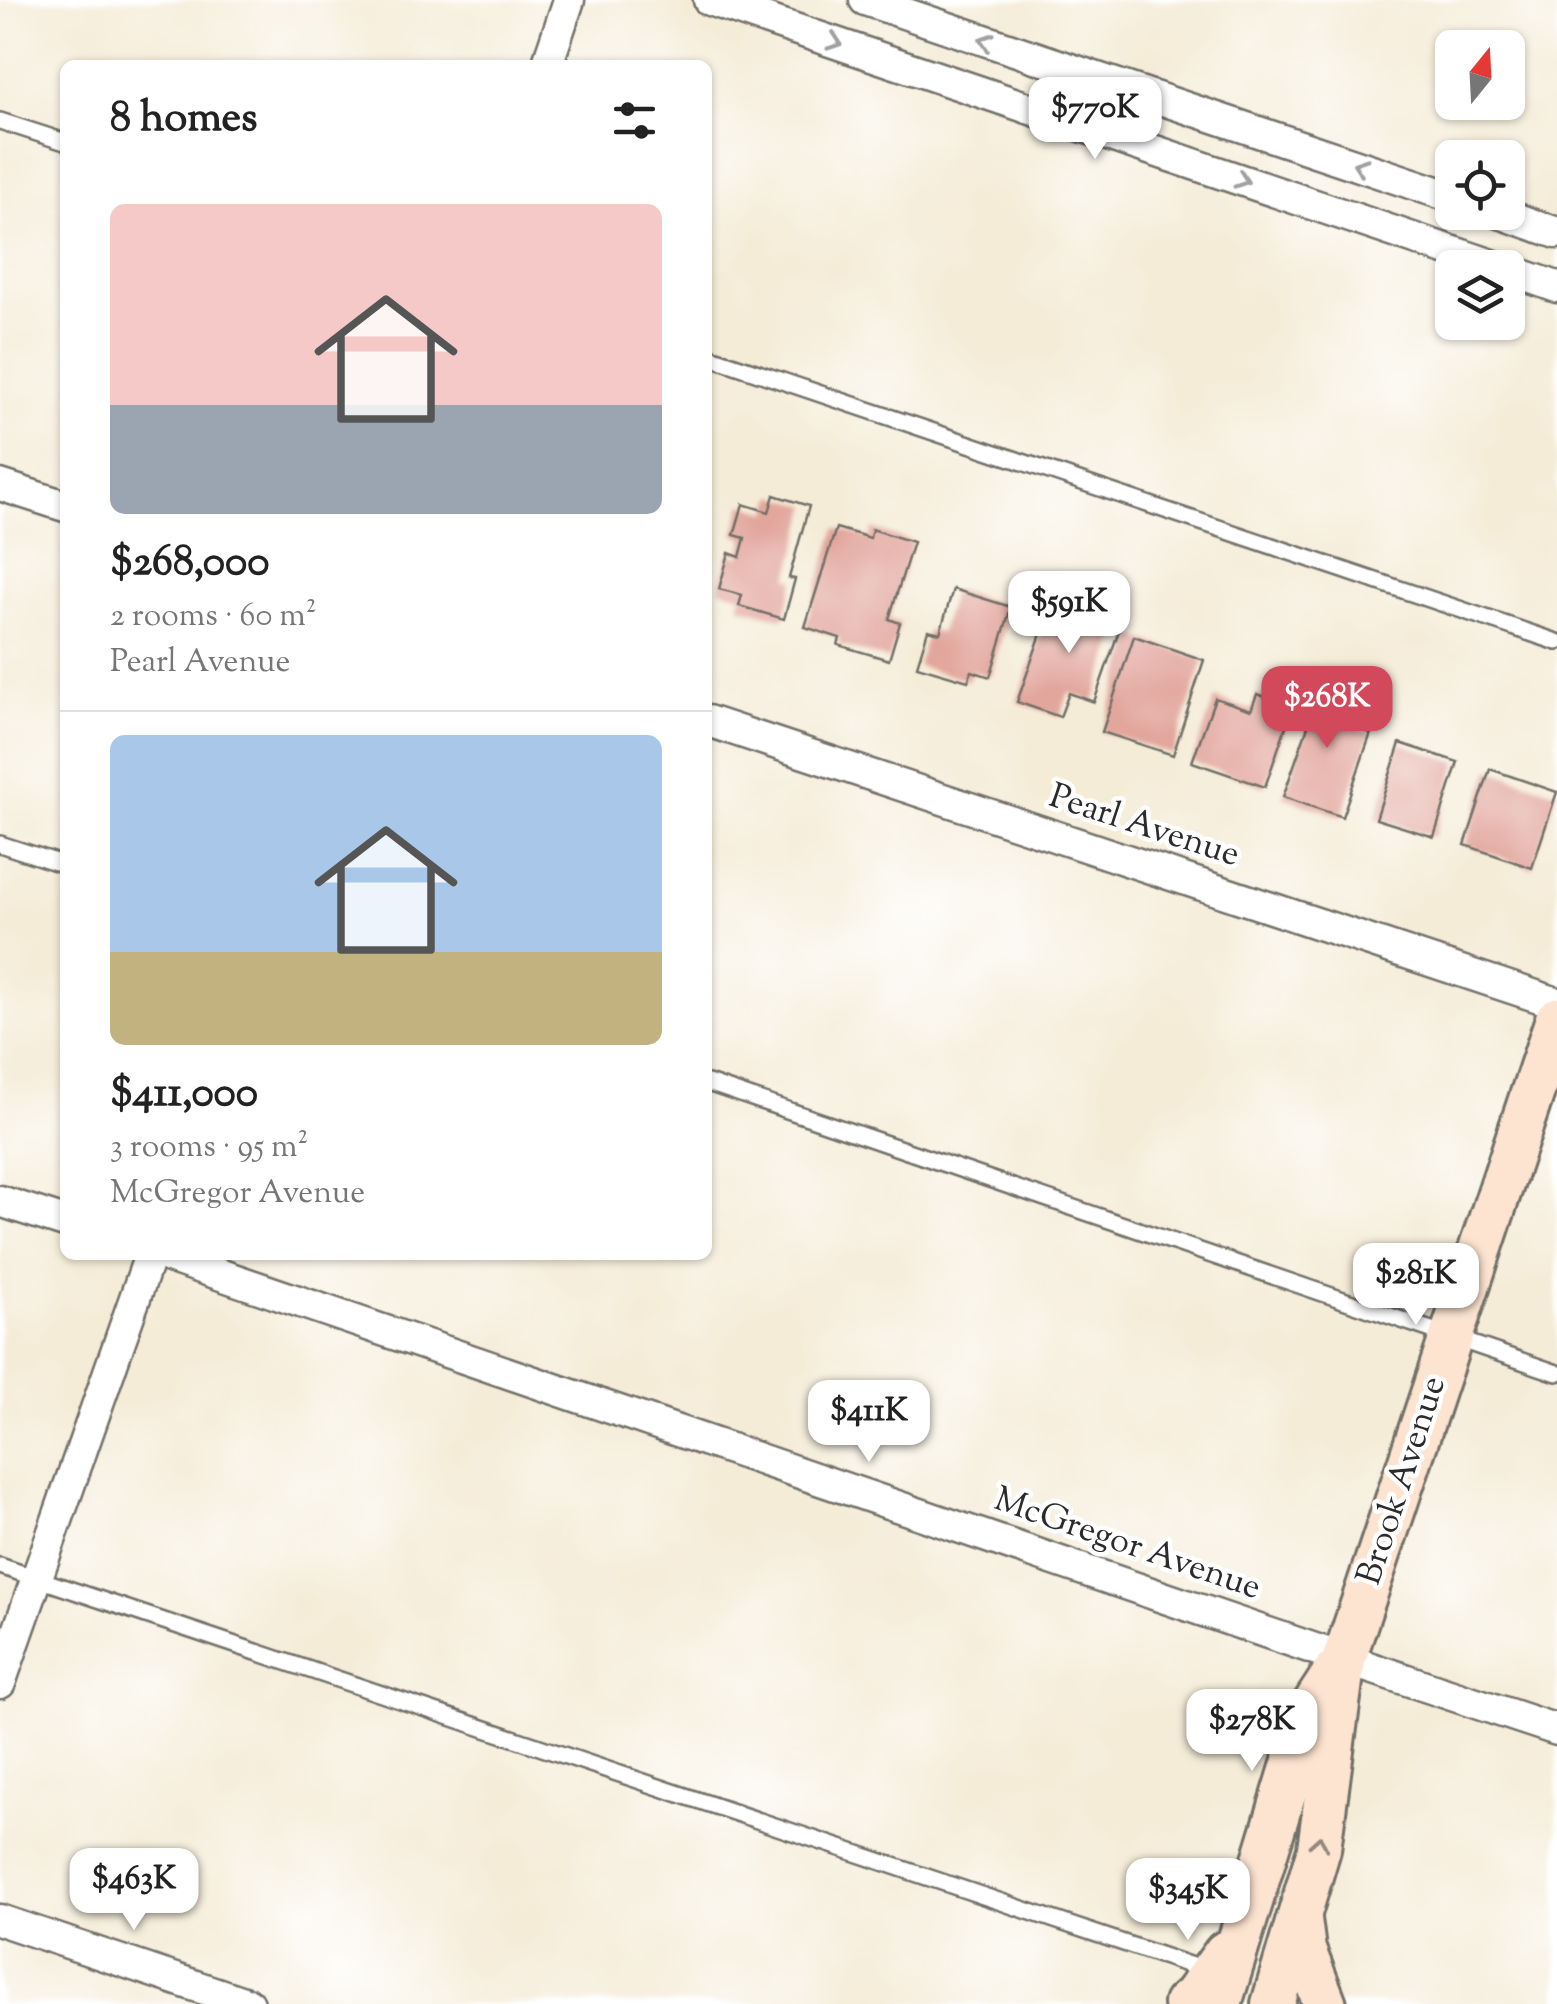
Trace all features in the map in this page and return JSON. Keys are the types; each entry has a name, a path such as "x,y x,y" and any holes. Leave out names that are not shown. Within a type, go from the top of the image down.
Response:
{"street":[{"path":"549,60 569,0"},
{"path":"709,0 1448,250"},
{"path":"865,0 1435,192"},
{"path":"1525,221 1557,232"},
{"path":"1525,276 1557,286"},
{"path":"0,484 60,504"},
{"name":"Pearl Avenue","path":"712,723 1557,1003"},
{"name":"Brook Avenue","path":"1273,2004 1319,1849 1344,1659 1557,1019"},
{"path":"0,1201 60,1220"},
{"path":"0,1683 148,1260"},
{"name":"McGregor Avenue","path":"178,1260 1557,1730"},
{"name":"Brook Avenue","path":"1205,1994 1243,1928 1308,1712 1344,1659"},
{"path":"1299,1915 1304,1950 1325,2004"},
{"path":"0,1920 249,2004"}],"lane":[{"path":"0,121 60,140"},
{"path":"712,357 1557,642"},
{"path":"0,844 60,863"},
{"path":"712,1084 1557,1374"},
{"path":"0,1566 1205,1994"}],"building":[{"path":"774,495 809,506 789,578 795,579 784,619 739,606 742,595 719,589 729,553 740,557 745,538 734,535 743,504 769,512"},
{"path":"836,528 870,538 872,529 913,542 889,619 900,623 889,660 838,645 840,638 805,627"},
{"path":"953,589 1011,607 990,677 972,671 968,681 917,666 928,630 940,633"},
{"path":"1055,594 1123,619 1094,702 1069,693 1060,717 1017,702"},
{"path":"1134,636 1204,660 1173,755 1102,732"},
{"path":"1315,676 1352,689 1340,722 1371,733 1342,817 1283,797 1308,726 1299,723"},
{"path":"1257,694 1293,706 1265,787 1192,762 1215,698 1251,710"},
{"path":"1400,743 1458,762 1434,837 1376,819"},
{"path":"1490,769 1557,792 1532,868 1465,845"}]}
